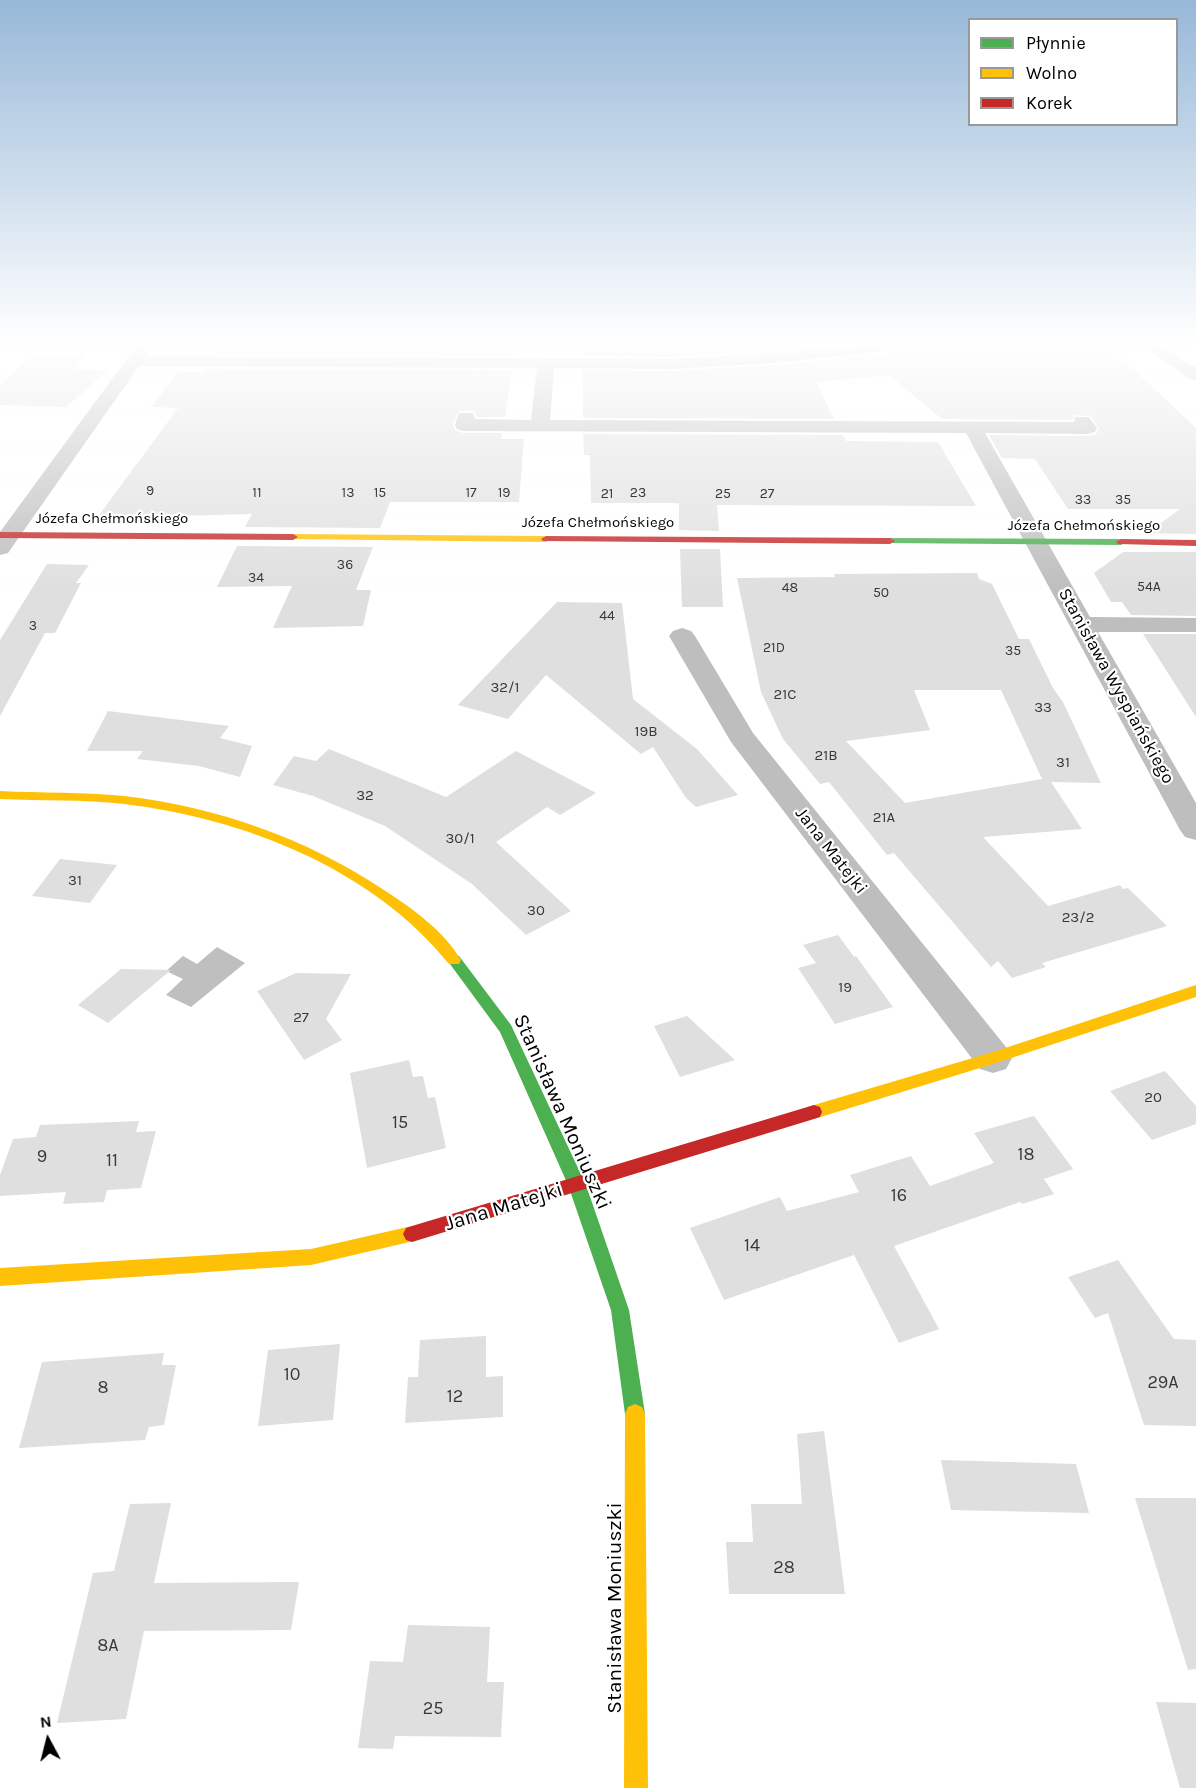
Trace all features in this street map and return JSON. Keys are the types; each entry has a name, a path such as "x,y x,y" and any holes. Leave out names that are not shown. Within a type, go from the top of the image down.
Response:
{"street":[{"path":"3,539 88,423"},
{"path":"464,423 540,426 1088,428 1084,423"},
{"name":"Stanisława Wyspiańskiego","path":"974,428 1196,830"},
{"name":"Józefa Chełmońskiego","path":"3,539 1196,543"},
{"path":"1081,624 1196,625"},
{"name":"Jana Matejki","path":"682,636 741,736 993,1058"},
{"name":"Stanisława Moniuszki","path":"0,795 123,800 212,816 287,842 369,884 426,928 468,976 506,1029 577,1185 620,1310 634,1415 636,1788"},
{"name":"Jana Matejki","path":"0,1277 311,1257 419,1232 993,1058 1196,991"}],"shaded area":[{"path":"217,947 245,963 191,1007 166,995 183,979 166,971 183,956 197,964"}],"building":[{"path":"167,423 453,423 455,430 463,433 502,433 501,439 524,439 519,502 390,502 380,528 245,527 252,514 97,518"},
{"path":"1096,423 1191,423 1196,428 1196,534 1147,533 1180,509 1068,509 1035,459 1002,458 989,435 1089,436 1096,434 1099,429"},
{"path":"583,434 843,435 846,441 938,442 976,506 717,505 719,531 679,530 679,503 591,503 590,455 584,455"},
{"path":"237,546 373,547 356,590 371,590 363,626 273,628 292,586 217,587"},
{"path":"680,549 720,549 723,607 682,607"},
{"path":"1123,552 1196,552 1196,616 1131,615 1122,602 1111,602 1094,573"},
{"path":"47,564 89,565 76,583 81,583 55,633 45,633 0,716 0,640"},
{"path":"977,573 979,579 992,584 1019,639 1029,639 1053,688 1063,702 1101,783 1051,782 1082,829 983,837 1048,906 1120,885 1123,889 1128,888 1167,926 1042,963 1046,967 1012,978 998,961 991,967 894,853 887,855 829,782 820,784 783,739 761,692 737,578 835,577 834,574","holes":["914,690 1001,690 1042,779 905,803 846,741 930,730"]},
{"path":"557,602 622,603 633,699 697,749 738,795 696,807 686,798 653,747 641,754 546,675 508,719 458,705"},
{"path":"1143,634 1196,634 1196,717"},
{"path":"108,711 229,726 220,738 252,746 240,777 199,766 137,759 143,751 87,751"},
{"path":"329,749 446,797 516,751 596,793 560,815 547,807 496,842 571,911 526,935 472,884 385,826 313,796 273,785 294,756 316,761"},
{"path":"60,859 117,865 90,903 32,896"},
{"path":"838,935 893,1007 835,1024 798,968 816,963 803,945"},
{"path":"121,969 171,970 108,1023 78,1005"},
{"path":"296,973 351,974 326,1019 342,1040 304,1060 257,991"},
{"path":"687,1016 735,1060 680,1077 654,1026"},
{"path":"409,1060 413,1077 423,1076 428,1098 435,1097 446,1148 367,1168 350,1073"},
{"path":"1165,1071 1196,1106 1196,1124 1152,1140 1110,1091"},
{"path":"1034,1116 1073,1169 1044,1179 1054,1194 1022,1204 1020,1202 894,1246 939,1329 899,1343 854,1255 724,1300 690,1228 780,1197 787,1211 859,1192 850,1175 911,1156 930,1186 994,1163 974,1133"},
{"path":"139,1121 136,1132 156,1131 141,1188 107,1190 104,1202 63,1204 66,1192 0,1196 0,1175 13,1139 36,1137 40,1125"},
{"path":"1118,1260 1174,1339 1196,1340 1196,1426 1144,1425 1108,1313 1095,1318 1068,1277"},
{"path":"486,1336 486,1377 503,1376 503,1417 405,1423 408,1377 418,1377 420,1340"},
{"path":"340,1344 333,1420 258,1426 268,1350"},
{"path":"164,1353 162,1365 176,1365 164,1425 149,1427 145,1440 19,1448 42,1362"},
{"path":"824,1431 845,1594 729,1594 726,1542 753,1542 751,1504 802,1504 797,1434"},
{"path":"941,1460 1076,1464 1089,1513 951,1510"},
{"path":"1135,1498 1196,1498 1196,1669 1188,1670"},
{"path":"171,1503 154,1583 299,1582 291,1630 144,1631 126,1719 57,1723 93,1573 114,1571 130,1504"},
{"path":"408,1625 490,1627 487,1682 504,1682 501,1737 395,1736 393,1749 358,1748 370,1661 403,1662"},
{"path":"1156,1702 1196,1703 1196,1788 1180,1788"}],"traffic: fast":[{"path":"890,541 1121,542"},
{"path":"454,960 506,1029 577,1185 620,1310 635,1414"}],"traffic: slow":[{"path":"293,537 546,539"},
{"path":"0,795 123,800 204,814 244,826 321,858 357,878 392,901 424,927 454,960"},
{"path":"814,1112 993,1058 1196,991"},
{"path":"0,1277 311,1257 412,1234"},
{"path":"635,1414 636,1788"}],"traffic: jam":[{"path":"0,535 293,537"},
{"path":"546,539 890,541"},
{"path":"1121,542 1196,543"},
{"path":"412,1234 814,1112"}]}
